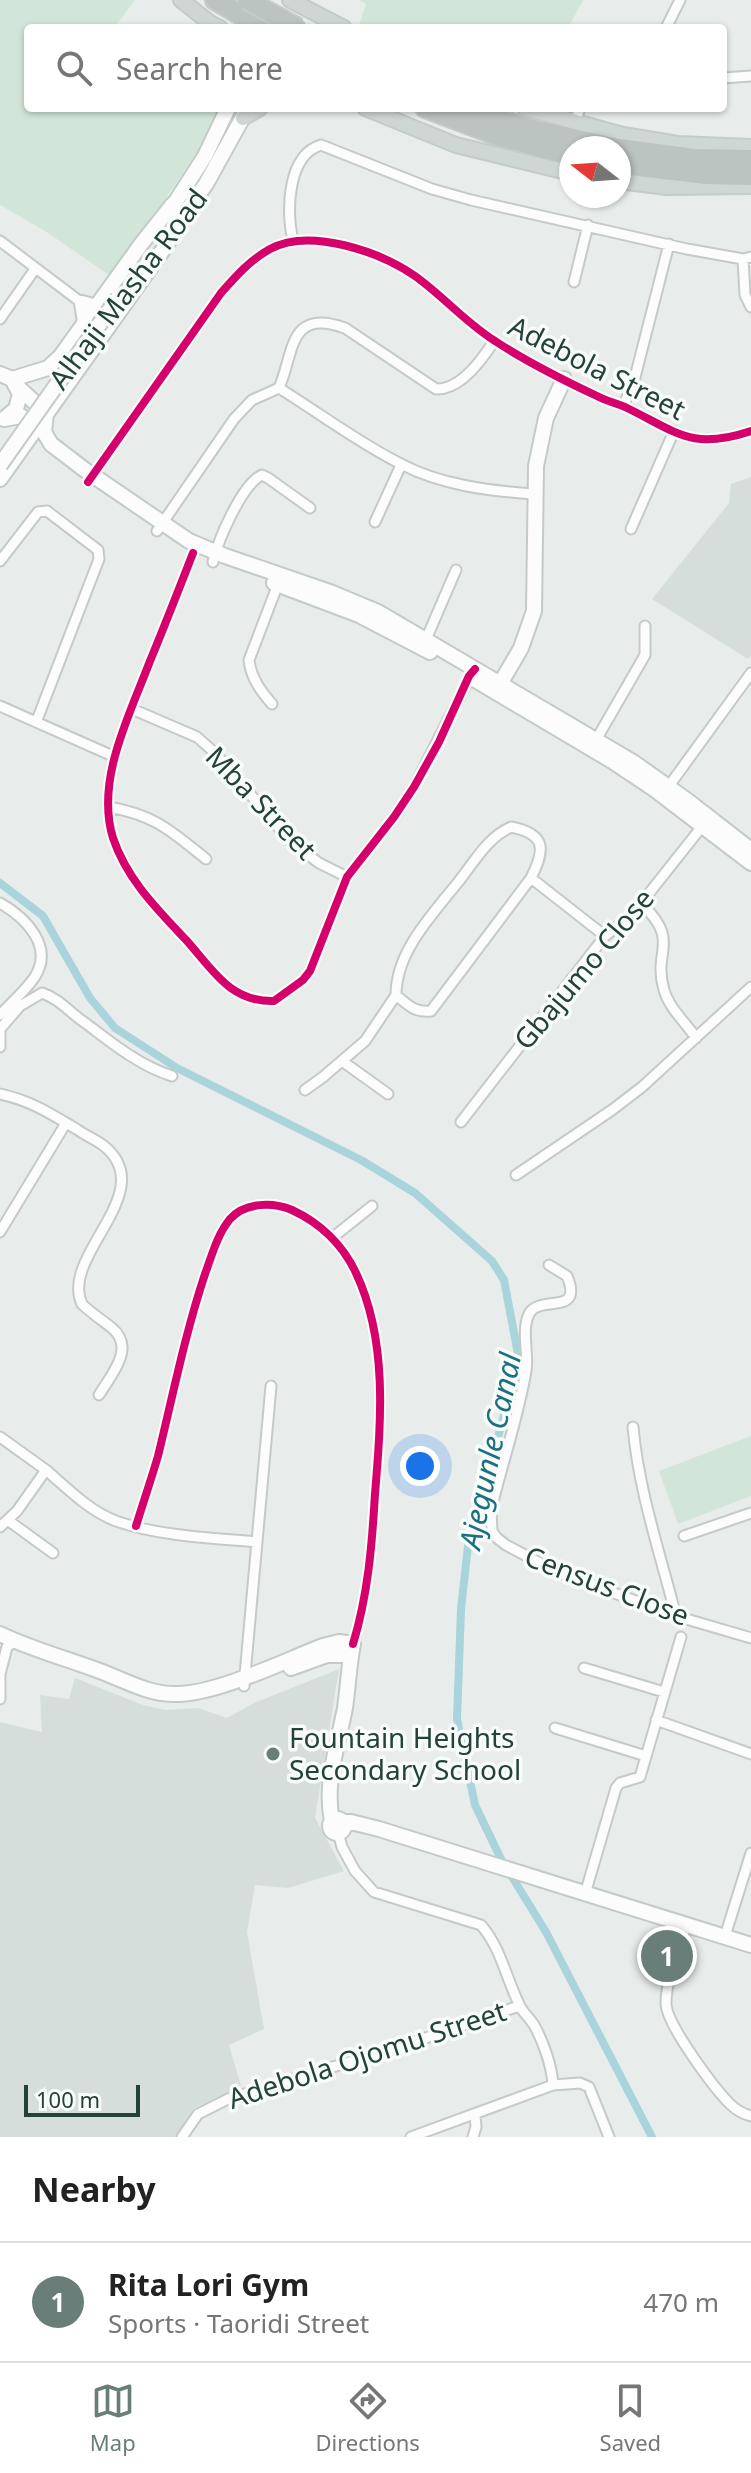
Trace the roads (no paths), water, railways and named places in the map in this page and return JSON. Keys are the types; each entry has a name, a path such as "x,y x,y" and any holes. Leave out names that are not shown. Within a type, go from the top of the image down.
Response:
{"highway":[{"path":"215,0 259,24"},
{"path":"247,0 291,24"},
{"path":"435,112 501,137 559,153"},
{"path":"478,112 563,136"},
{"path":"631,150 694,158 751,159"},
{"path":"631,166 705,175 751,176"}],"main road":[{"path":"181,0 212,24"},
{"path":"270,24 292,2"},
{"path":"290,24 292,2"},
{"path":"292,2 336,24"},
{"name":"Alhaji Masha Road","path":"0,465 116,297 205,156 226,112"},
{"path":"375,112 456,145 559,170"},
{"path":"555,112 577,115 623,135 678,144 751,147"},
{"name":"Alhaji Masha Road","path":"0,457 116,297 186,214 220,162 245,113"},
{"path":"631,182 667,187 751,186"},
{"path":"7,376 48,368 60,357 85,322 89,305 173,204"},
{"path":"0,479 186,214"},
{"path":"7,376 46,413"},
{"path":"2,419 11,415 19,402 7,376"},
{"path":"500,684 521,648 534,611 534,494 540,440 546,418 564,379"},
{"path":"46,413 46,438 90,478"},
{"path":"2,419 21,416 35,430 47,452 90,478 193,553 367,606 612,761 666,791"},
{"path":"159,527 214,557 424,643"},
{"path":"472,672 500,684 596,740 666,791 751,863"},
{"path":"705,822 751,850"},
{"path":"6,1641 130,1694 165,1703 191,1702 354,1644"},
{"path":"354,1644 329,1795 337,1825 371,1827 751,1945"}],"street":[{"path":"668,24 680,0"},
{"path":"727,78 751,76"},
{"path":"90,478 238,273 272,248 293,240 288,217 292,188 306,152 321,145 432,189 669,244 747,258 745,295 751,307"},
{"path":"574,282 588,225"},
{"name":"Adebola Street","path":"293,240 338,243 398,266 432,289 494,341 599,398 623,406 686,438 707,440 751,431"},
{"path":"0,241 89,305"},
{"path":"623,406 633,385 669,244"},
{"path":"0,319 35,269"},
{"path":"159,527 234,419 252,400 279,388 293,341 307,327 331,323 345,328 436,389 443,389 460,380 481,362 494,341"},
{"path":"279,388 401,465 477,488 534,494"},
{"path":"631,529 674,431"},
{"path":"375,522 401,465"},
{"path":"214,557 249,486 258,476 268,478 310,508"},
{"path":"0,561 38,512 47,511 98,550 99,559 37,720"},
{"path":"193,553 115,757 109,807 113,838 138,886 219,978 250,999 274,1001 303,980 310,971 347,877 414,787 472,672"},
{"path":"424,643 456,570"},
{"path":"272,704 258,687 249,660 278,584"},
{"path":"596,740 645,655 645,626"},
{"path":"666,791 751,673"},
{"path":"0,706 115,757"},
{"name":"Mba Street","path":"132,709 197,737 215,753 291,842 319,863 347,877"},
{"path":"109,807 139,813 154,820 206,859"},
{"name":"Gbajumo Close","path":"461,1122 605,936 619,927 641,903 705,822"},
{"path":"305,1090 365,1041 396,995 396,982 415,939 487,843 511,827 538,838 542,851 531,878 431,1011 414,1010 396,995"},
{"path":"531,878 605,936"},
{"path":"0,903 32,929 43,954 35,977 1,1022 0,1047"},
{"path":"641,903 655,917 664,936 662,971 665,993 696,1038"},
{"path":"35,977 42,993 54,997 79,1020 141,1063 172,1076"},
{"path":"516,1175 622,1102 751,987"},
{"path":"1,1022 42,993"},
{"path":"342,1061 388,1094"},
{"path":"0,1092 44,1108 105,1147 119,1167 120,1192 115,1208 78,1276 79,1299 118,1334 123,1352 99,1395"},
{"path":"0,1232 66,1123"},
{"path":"136,1526 157,1458 197,1298 216,1241 231,1217 247,1208 267,1204 286,1207 307,1218 346,1254 371,1315 381,1387 378,1453 368,1577 354,1644"},
{"path":"332,1238 372,1206"},
{"name":"Census Close","path":"549,1265 567,1276 570,1297 565,1302 536,1307 529,1312 527,1365 491,1510 492,1531 506,1545 555,1571 676,1616 751,1638"},
{"path":"244,1681 271,1386"},
{"path":"633,1427 648,1516 676,1616"},
{"path":"0,1437 114,1521 186,1535 256,1542"},
{"path":"0,1527 9,1521 46,1470"},
{"path":"684,1536 751,1513"},
{"path":"9,1521 53,1553"},
{"path":"585,1894 616,1788 620,1783 640,1777 681,1637"},
{"path":"0,1699 0,1674 6,1641"},
{"path":"584,1668 664,1692"},
{"path":"656,1720 751,1754"},
{"path":"555,1728 646,1756"},
{"path":"337,1825 342,1847 355,1871 374,1892 481,1925 497,1951 519,2006 539,2036 553,2085"},
{"path":"725,1936 751,1853"},
{"path":"686,1925 666,2001 668,2017 674,2031 719,2092 731,2106 751,2116"},
{"name":"Adebola Ojomu Street","path":"182,2137 198,2114 228,2099 405,2045 519,2006"},
{"path":"411,2137 553,2085 580,2083 589,2087 609,2137"},
{"path":"473,2137 475,2115"}],"waterway":[{"name":"Ajegunle Canal","path":"0,883 43,916 90,998 115,1028 177,1068 361,1160 415,1193 492,1261 504,1280 518,1354 468,1546 461,1609 457,1719 475,1805 501,1859 546,1932 652,2137"}],"place":[{"name":"Fountain Heights Secondary School","path":"273,1754"},
{"name":"Rita Lori Gym","path":"667,1956"}]}
